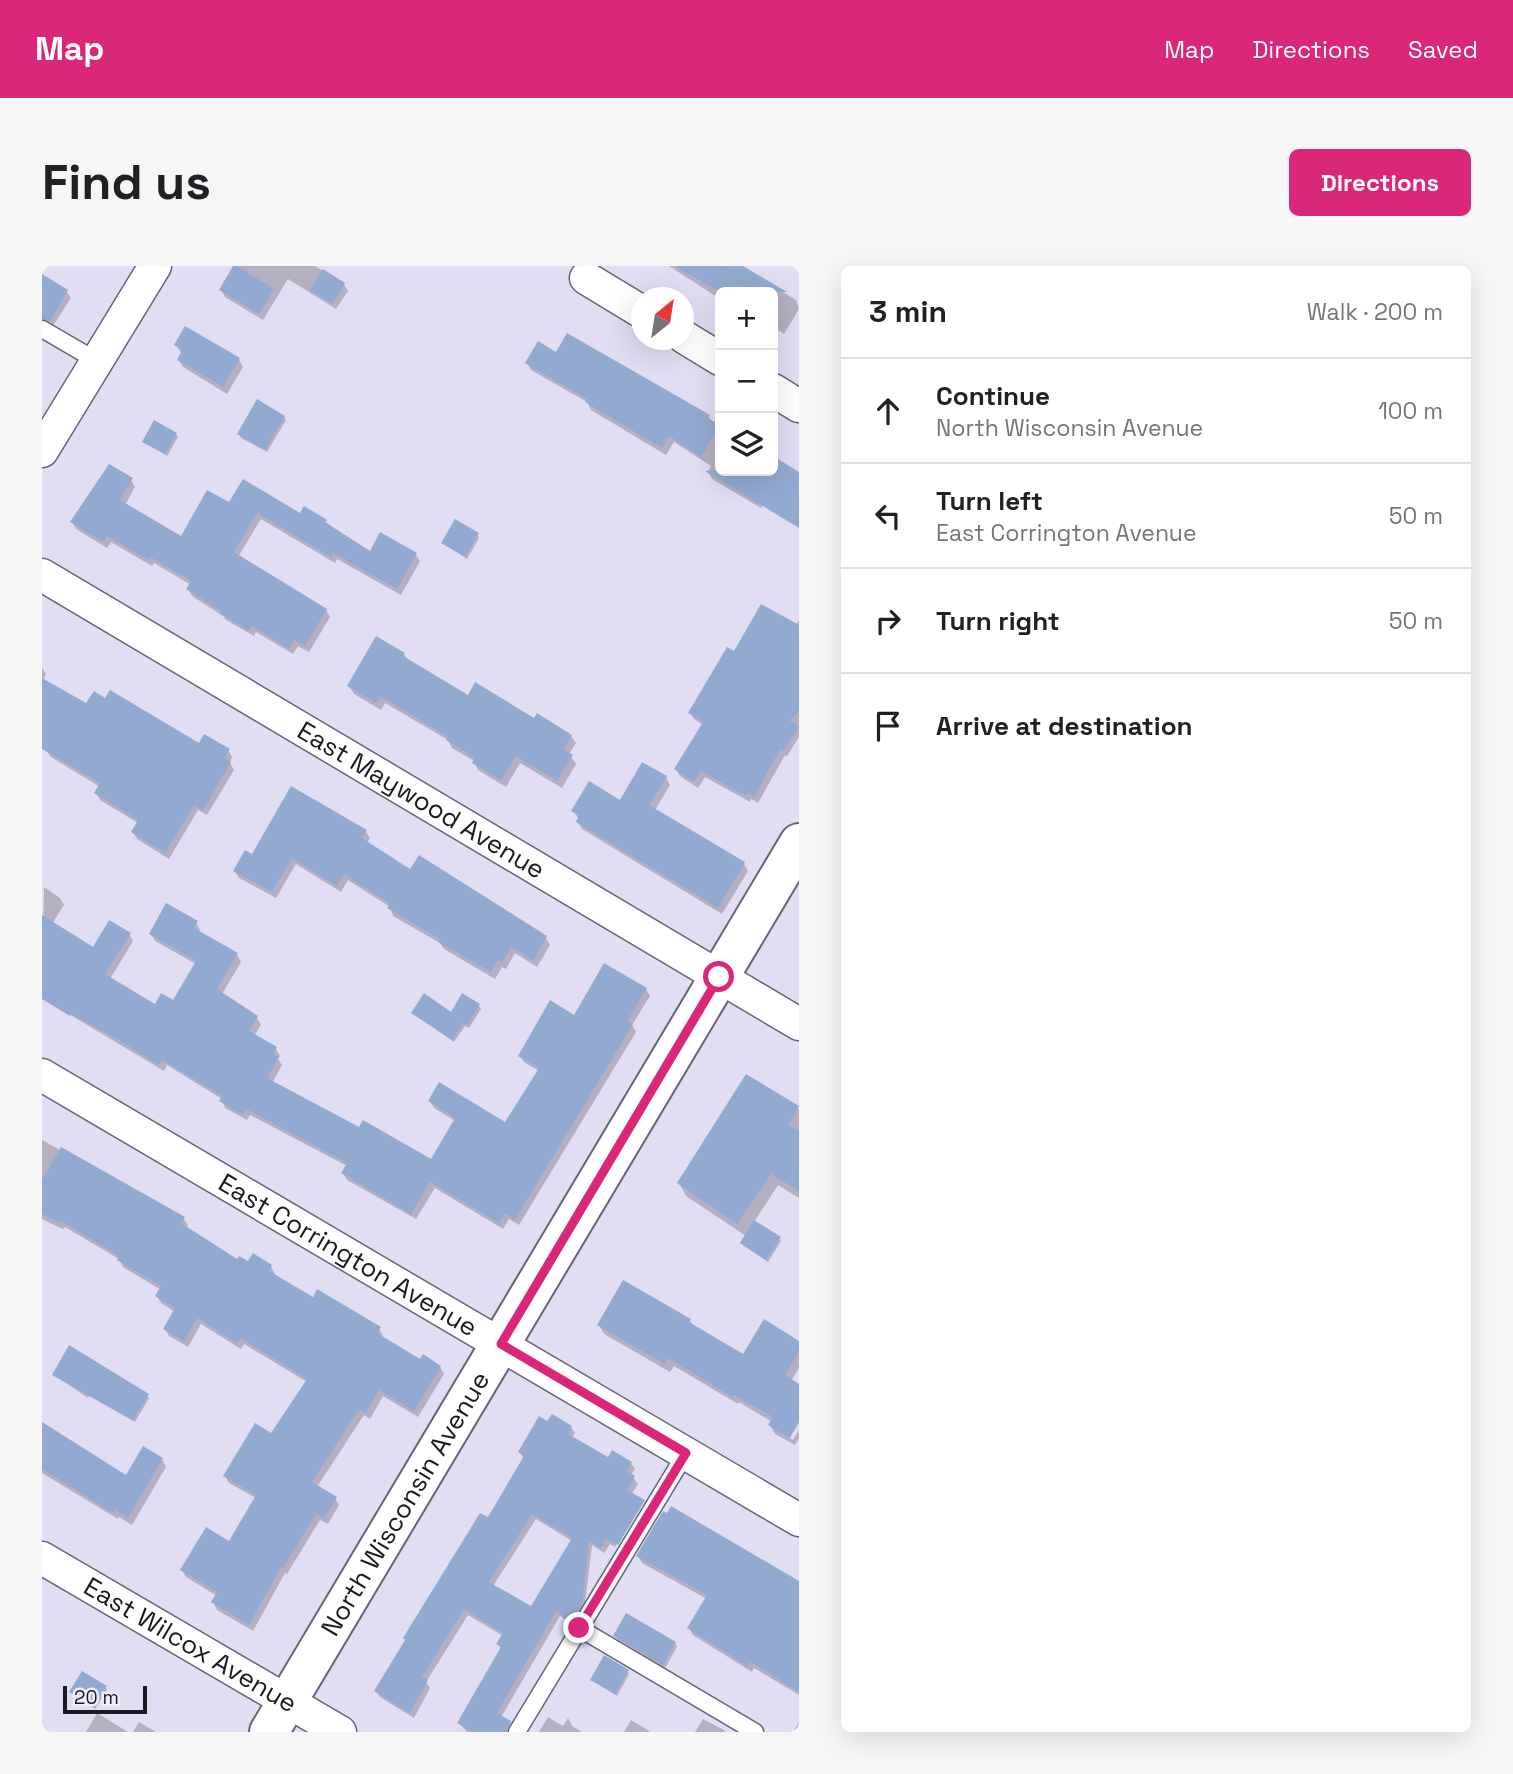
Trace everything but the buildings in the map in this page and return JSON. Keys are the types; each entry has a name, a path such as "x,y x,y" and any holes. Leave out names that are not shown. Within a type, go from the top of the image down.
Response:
{"street":[{"path":"42,451 155,266"},
{"path":"586,278 631,305"},
{"path":"694,343 715,356"},
{"path":"778,393 799,406"},
{"name":"East Maywood Avenue","path":"42,575 799,1024"},
{"name":"North Wisconsin Avenue","path":"278,1716 799,843"},
{"name":"East Corrington Avenue","path":"42,1075 799,1520"},
{"name":"East Wilcox Avenue","path":"42,1558 278,1716 340,1732"}],"lane":[{"path":"42,329 97,361"},
{"path":"517,1732 686,1453"},
{"path":"579,1628 755,1732"}],"route":[{"path":"579,1628 686,1453 501,1344 719,977"}]}
